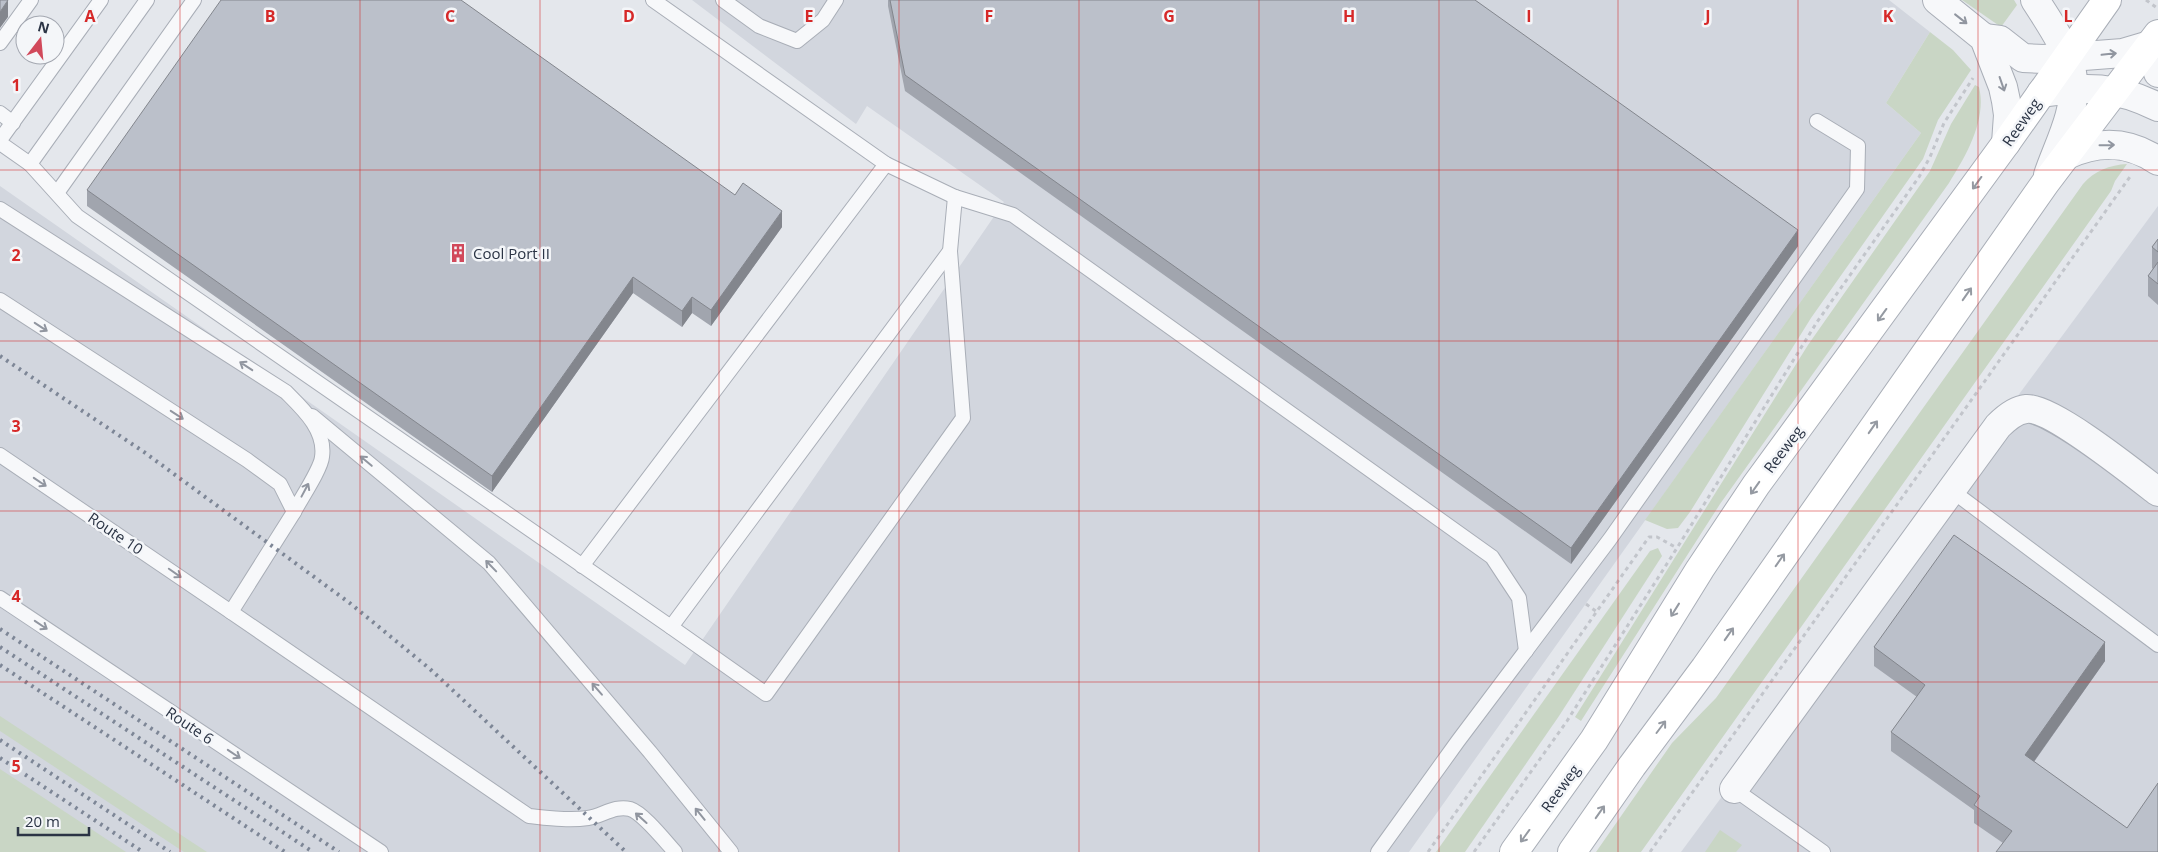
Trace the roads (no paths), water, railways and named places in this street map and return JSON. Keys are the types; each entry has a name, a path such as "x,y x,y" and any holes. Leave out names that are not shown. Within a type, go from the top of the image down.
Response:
{"main road":[{"name":"Reeweg","path":"1514,852 1594,740 1700,569 1756,485 2100,11"},
{"path":"1572,852 1632,766 1705,668 2046,182 2154,39"}],"street":[{"path":"1937,0 1987,46 2006,101 2008,115 2006,143"},
{"path":"2041,10 2076,24 2100,11"},
{"path":"2041,10 2067,58 2073,78 2071,110 2046,182"},
{"path":"1987,46 2000,40 2023,58 2067,58 2123,53 2154,39 2158,73"},
{"path":"2041,94 2073,90 2116,90 2158,107"},
{"path":"2067,155 2091,146 2106,145 2134,147 2152,157"},
{"path":"1734,789 2007,416 2027,408 2042,412 2071,429 2158,492"}],"lane":[{"path":"0,43 31,0"},
{"path":"101,0 0,141 30,164 77,216 766,694 963,418 950,251 956,197"},
{"path":"30,164 147,0"},
{"path":"57,193 194,0"},
{"path":"653,0 886,164 956,197 1013,215 1492,558 1520,598 1526,651"},
{"path":"723,0 759,26 797,41 823,20 836,0"},
{"path":"0,113 13,123"},
{"path":"1378,852 1610,539 1857,189 1858,146 1817,120"},
{"path":"582,566 886,164"},
{"path":"0,209 286,392 308,413 489,563 644,744 731,852"},
{"path":"671,627 950,251"},
{"path":"0,300 247,460 280,484 294,512"},
{"path":"231,612 294,512 322,459 322,442 308,413"},
{"name":"Route 10","path":"0,455 529,816 581,819 621,808 631,810 639,815 675,852"},
{"path":"1951,490 2158,646"},
{"name":"Route 6","path":"0,598 381,852"},
{"path":"1734,789 1823,852"}],"railway":[{"path":"0,356 144,452 351,604 430,669 626,852"},
{"path":"0,629 339,852"},
{"path":"0,647 313,852"},
{"path":"0,665 285,852"},
{"path":"0,740 170,852"},
{"path":"0,758 143,852"}],"place":[{"name":"Cool Port II","path":"458,253"}]}
